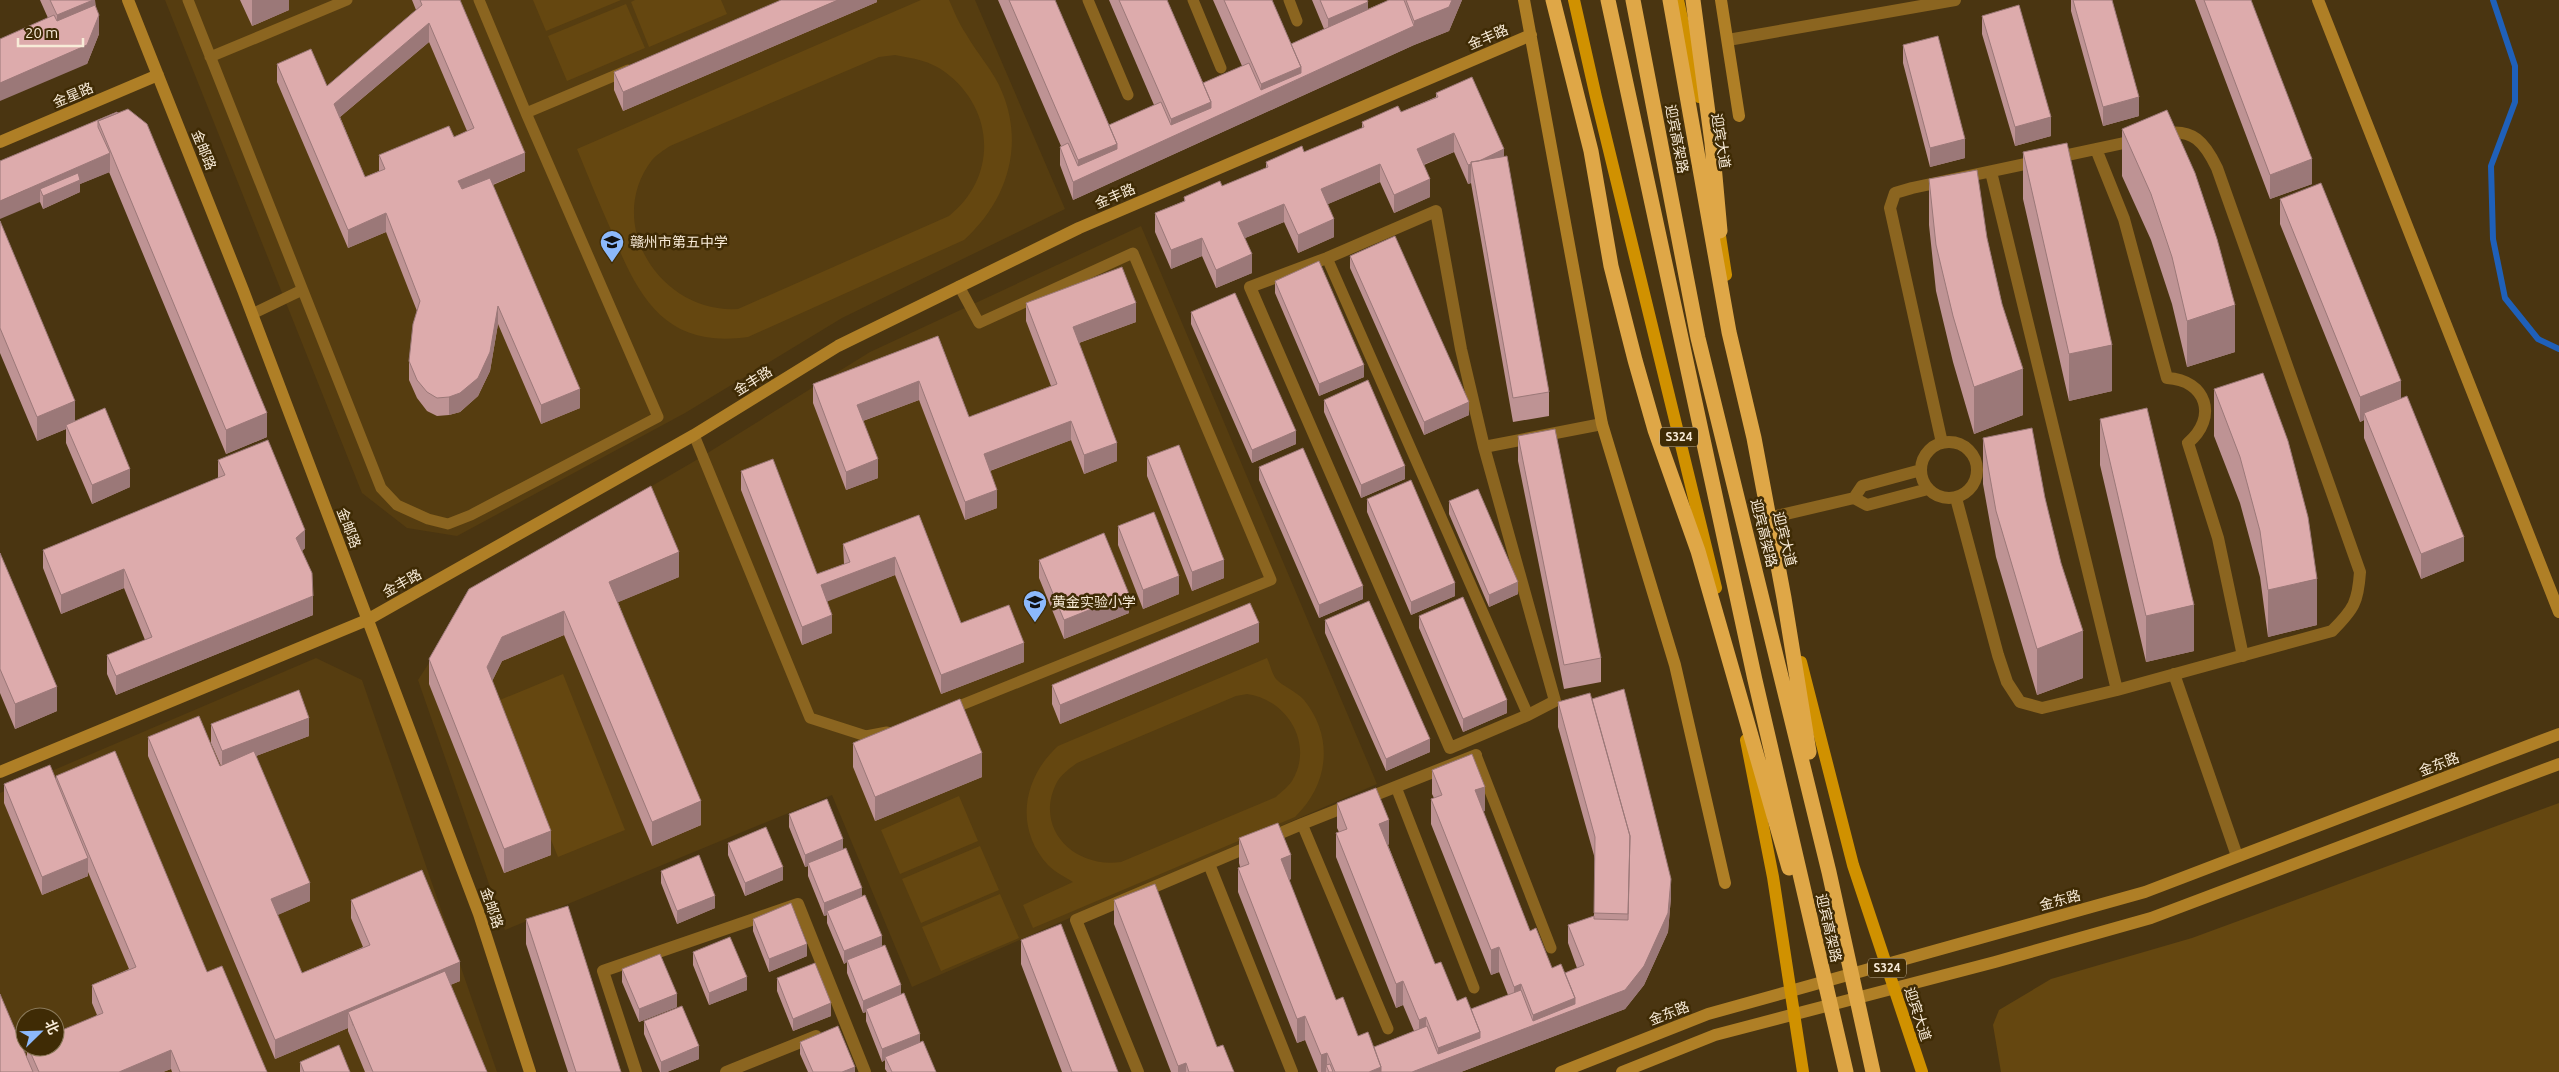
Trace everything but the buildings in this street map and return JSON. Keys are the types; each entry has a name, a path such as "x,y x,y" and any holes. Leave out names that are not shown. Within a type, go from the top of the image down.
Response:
{"highway":[{"path":"1553,0 1591,151 1611,266 1635,360 1656,430 1698,551 1765,790 1826,990"},
{"name":"迎宾高架路","path":"1608,0 1755,680 1846,1072"},
{"name":"迎宾高架路","path":"1633,0 1698,338 1829,872 1874,1072"},
{"path":"1670,0 1729,332 1754,438 1784,598 1829,872"},
{"path":"1693,0 1712,143 1729,332"}],"main road":[{"name":"S324","path":"1574,0 1596,98 1716,588 1773,877 1803,1072"},
{"name":"迎宾大道","path":"1678,0 1696,80 1764,519 1853,865 1922,1072"}],"street":[{"name":"金邮路","path":"128,0 252,314 479,914 530,1072"},
{"path":"1524,0 1602,424 1675,665 1725,883"},
{"path":"1721,0 1739,116"},
{"path":"1728,40 1955,0"},
{"path":"2318,0 2559,612"},
{"name":"金丰路","path":"0,772 367,620 694,436 838,346 1079,228 1531,35"},
{"name":"金星路","path":"0,142 158,75"},
{"path":"1942,442 1890,208 1896,193 2172,132 2195,136 2207,148 2217,168 2360,572 2358,596 2347,616 2332,631 2116,690 2042,708 2020,702 2007,682 1956,498"},
{"path":"2096,149 2124,219 2167,378 2179,379 2190,384 2199,392 2204,402 2206,414 2204,426 2198,436 2188,443 2218,538 2243,656"},
{"path":"1991,172 2116,690"},
{"path":"1436,210 1461,350 1484,448 1555,701 1528,715 1450,748 1250,287 1326,258 1436,210"},
{"path":"1484,448 1602,424"},
{"path":"1942,442 1957,442 1964,445 1975,457 1978,465 1976,482 1964,495 1956,498 1941,497 1928,489 1921,470 1926,453 1942,442"},
{"path":"1854,498 1862,486 1921,470"},
{"path":"1764,519 1854,498 1867,505 1928,489"},
{"path":"2174,674 2237,856"},
{"name":"金东路","path":"1561,1072 1708,1014 2146,892 2559,734"},
{"path":"1138,1072 1076,920 1302,824 1476,755"},
{"path":"1622,1072 1715,1035 1995,962 2151,918 2559,764"},
{"path":"1209,864 1292,1072"},
{"path":"636,1072 602,971 798,904 836,1028 865,1072"},
{"path":"726,1072 836,1028"}],"lane":[{"path":"188,0 381,488 396,505 428,519 448,524 471,515 658,417 479,0"},
{"path":"210,56 347,0"},
{"path":"1088,0 1128,95"},
{"path":"1193,0 1221,68"},
{"path":"1288,0 1297,21"},
{"path":"526,113 636,66"},
{"path":"938,715 1271,580 1133,253 979,323 959,286"},
{"path":"1326,258 1528,715"},
{"path":"252,314 302,290"},
{"path":"694,436 810,718 866,736 901,730"},
{"path":"1476,755 1552,948"},
{"path":"1396,787 1474,988"},
{"path":"1302,824 1388,1029"}],"shaded area":[{"name":"赣州市第五中学","path":"165,0 975,0 1065,209 842,318 685,413 457,536 407,528 362,493"},
{"path":"533,0 621,0 546,31"},
{"path":"635,0 721,0 727,14 649,47 631,2"},
{"path":"921,0 949,0 963,30 999,84 1009,113 1012,133 1011,153 1001,191 979,225 964,240 748,337 719,339 695,335 675,326 658,313 644,296 621,254 577,149","holes":["895,55 928,63 945,72 962,87 974,105 981,124 984,143 982,163 976,182 965,200 949,216 738,309 710,307 685,297 664,281 648,260 637,237 634,211 638,185 654,158 670,146 879,57"]},
{"path":"626,4 645,48 567,81 548,36"},
{"name":"黄金实验小学","path":"1141,226 1377,784 912,987 832,795 505,930 418,680 478,587 693,462 870,352"},
{"path":"316,658 362,680 497,1072 0,1072 0,793"},
{"path":"1267,658 1276,679 1301,697 1314,714 1320,729 1324,760 1315,790 1295,817 1033,928 1023,905 1073,882 1051,868 1037,851 1030,835 1027,820 1030,788 1046,759 1058,746","holes":["1247,694 1274,704 1284,714 1293,725 1298,738 1300,752 1298,767 1292,781 1276,797 1121,862 1104,862 1088,859 1074,852 1062,842 1054,829 1050,815 1051,799 1057,782 1074,765 1236,696"]},
{"path":"563,674 625,830 558,857 495,702"},
{"path":"959,796 978,841 900,874 881,830"},
{"path":"2559,803 2559,1072 2001,1072 1993,1025 1999,1010 2051,979 2192,938"},
{"path":"980,846 999,890 921,923 902,879"},
{"path":"1000,894 1019,938 941,971 922,927"}],"waterway":[{"path":"2493,0 2515,66 2515,102 2491,166 2493,239 2505,298 2538,339 2559,349"}],"place":[{"name":"赣州市第五中学","path":"612,263"},
{"name":"黄金实验小学","path":"1035,623"}]}
